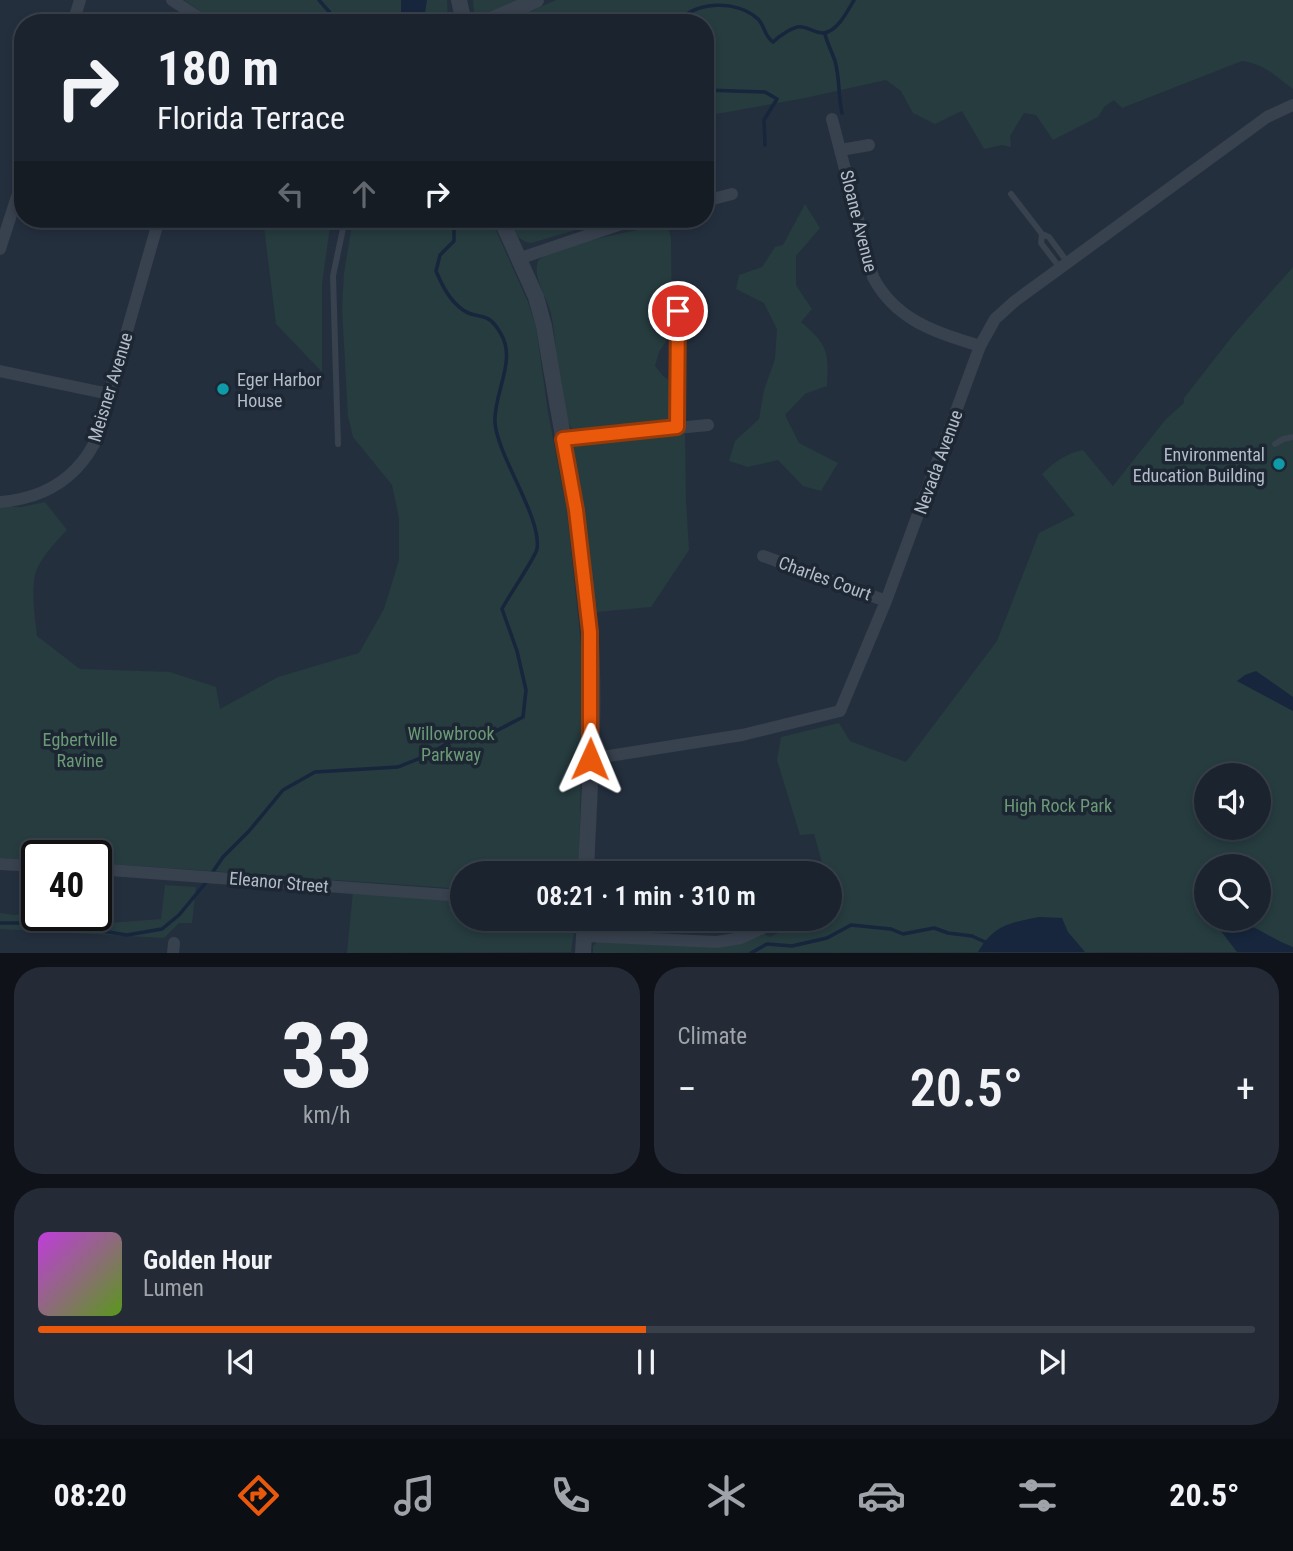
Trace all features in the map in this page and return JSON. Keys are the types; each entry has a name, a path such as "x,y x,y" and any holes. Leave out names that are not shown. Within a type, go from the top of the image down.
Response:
{"street":[{"path":"172,0 193,14"},
{"path":"504,14 536,0"},
{"name":"Nevada Avenue","path":"590,759 742,735 840,710 886,601 980,346 995,319 1267,117 1293,105"},
{"name":"Sloane Avenue","path":"832,119 873,277 883,295 919,324 980,346"},
{"path":"841,150 869,145"},
{"path":"714,199 732,194"},
{"path":"0,249 14,206"},
{"name":"Meisner Avenue","path":"0,502 36,495 55,486 75,470 93,448 106,415 109,394 156,228"},
{"path":"505,228 536,297 544,326 576,510 590,632 586,861"},
{"path":"518,259 609,228"},
{"path":"677,427 678,311"},
{"path":"0,372 109,394"},
{"path":"563,439 708,425"},
{"name":"Charles Court","path":"763,556 886,601"},
{"path":"0,864 21,865"},
{"name":"Eleanor Street","path":"112,870 450,895"},
{"path":"584,944 717,942 741,938 756,931"}],"lane":[{"path":"1011,194 1042,234 1041,243 1064,266"},
{"path":"338,444 333,276 343,228"},
{"path":"1275,444 1293,437"}],"green space":[{"path":"184,0 447,0 448,14 204,14"},
{"path":"473,0 516,0 486,14 474,13"},
{"path":"556,0 1293,0 1293,89 1263,68 1242,61 1122,108 1114,100 1104,107 1098,117 1053,140 1036,115 1024,113 1010,136 1011,147 1002,145 984,149 962,111 935,124 913,113 901,91 886,80 714,114 714,14 524,14"},
{"path":"805,204 820,228 796,256 796,285 812,309 801,322 817,337 825,350 828,365 827,386 805,394 785,415 799,443 838,463 821,491 803,486 778,460 748,467 729,461 735,441 759,419 764,390 775,359 777,329 764,303 736,289 739,275 762,267 775,247 783,245"},
{"path":"264,228 330,228 322,284 322,372 276,324"},
{"name":"Willowbrook Parkway","path":"352,228 495,228 528,302 536,327 548,412 567,511 581,644 579,861 450,861 450,888 112,864 112,840 21,840 21,859 0,858 0,507 21,507 45,502 67,530 37,569 33,598 37,636 80,669 170,672 216,687 220,709 278,677 359,653 384,609 399,560 399,518 392,485 353,437 348,416 342,309 344,273"},
{"path":"514,228 582,228 531,243 520,238"},
{"path":"646,228 668,228 671,238 672,332 659,352 655,366 664,377 675,383 672,421 576,430 571,428 562,401 551,314 538,280 537,267 538,261 547,254 579,243"},
{"name":"High Rock Park","path":"1293,267 1293,952 593,953 593,946 598,941 741,944 764,934 770,937 782,931 842,931 842,861 822,861 814,834 800,835 777,760 781,737 839,723 850,741 906,762 997,641 1039,533 1075,515 1042,474 1061,459 1083,450 1113,486 1166,419 1184,403 1184,398 1234,334"},
{"path":"685,432 689,550 651,607 597,612 573,446 593,440"},
{"path":"165,885 196,887 192,923 179,923 164,938 36,931 112,931 112,923 161,919"},
{"path":"353,891 450,901 450,931 574,931 571,952 347,953"},
{"path":"0,913 21,914 21,930 0,929"}],"water":[{"path":"401,0 427,0 424,14 401,14"},
{"path":"1256,671 1293,697 1293,711 1237,681"},
{"path":"1039,917 1062,918 1068,932 1085,952 978,952 996,931 1019,921"},
{"path":"1221,931 1260,931 1293,947 1293,952 1237,952"}],"waterway":[{"path":"319,0 331,14"},
{"path":"687,14 717,5 739,8 758,19 773,42 799,27 821,33 829,31 842,20 854,0"},
{"path":"825,34 837,68 842,113"},
{"path":"714,90 765,92 777,99 764,120 765,145"},
{"path":"212,873 283,790 315,772 398,767 428,755 465,733 496,731 523,717 526,690 517,651 502,609 535,554 537,536 495,423 497,401 506,366 505,344 491,321 463,310 454,302 436,271 440,255 454,241 454,228"},
{"path":"0,923 53,923 127,935 162,929 179,915 208,880"},
{"path":"751,953 767,944 792,946 827,938 851,925 891,929 903,934 934,928 972,936 985,942"}],"place":[{"name":"Eger Harbor House","path":"223,389"},
{"name":"Environmental Education Building","path":"1279,464"}],"route":[{"path":"590,759 590,632 576,510 563,439 677,427 678,311"}],"park label":[{"name":"Egbertville Ravine","path":"80,749"}]}
